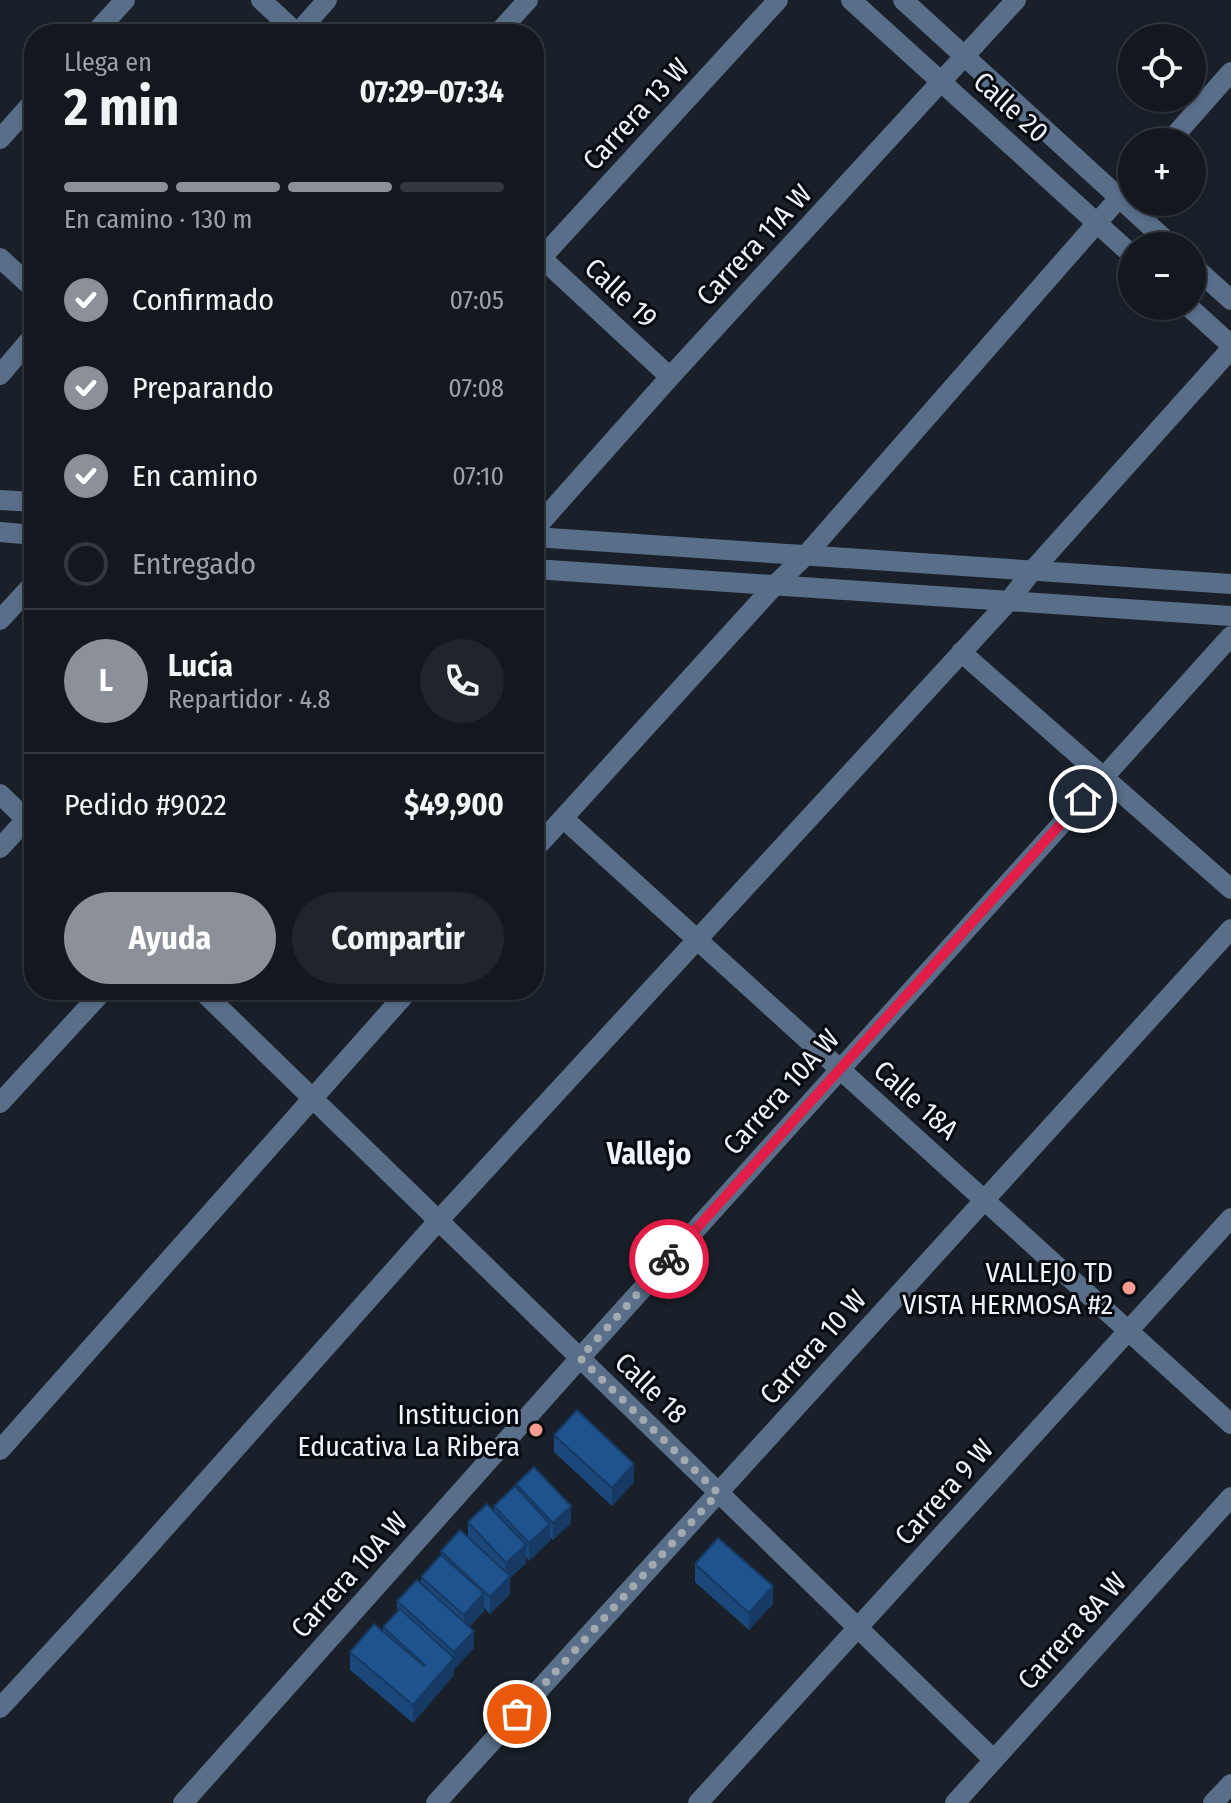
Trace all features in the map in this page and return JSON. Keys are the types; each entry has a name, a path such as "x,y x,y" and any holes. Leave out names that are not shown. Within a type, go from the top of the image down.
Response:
{"street":[{"path":"103,24 125,0"},
{"path":"261,0 287,24"},
{"path":"307,24 327,0"},
{"path":"506,24 528,0"},
{"name":"Carrera 13 W","path":"544,250 778,0"},
{"name":"Calle 20","path":"851,0 1118,243"},
{"name":"Calle 20","path":"903,0 965,57 1118,183"},
{"name":"Carrera 11A W","path":"544,519 1016,0"},
{"path":"1181,128 1231,72"},
{"path":"0,139 24,112"},
{"path":"544,839 775,585 806,555 1118,199"},
{"name":"Calle 20","path":"1147,216 1160,232"},
{"path":"0,258 24,280"},
{"name":"Calle 19","path":"544,266 670,377"},
{"path":"1206,278 1231,300"},
{"path":"0,1708 439,1220 1009,601 1032,571 1231,347 1203,320"},
{"path":"0,375 24,347"},
{"path":"0,500 24,501"},
{"path":"0,532 24,534"},
{"path":"544,538 1231,584"},
{"path":"544,570 1231,616"},
{"path":"0,620 24,594"},
{"name":"Carrera 10A W","path":"183,1803 1231,636"},
{"path":"961,652 1231,889"},
{"path":"0,794 24,813"},
{"name":"Calle 18A","path":"563,818 1231,1424"},
{"path":"0,848 24,826"},
{"name":"Carrera 10 W","path":"436,1803 1231,929"},
{"path":"0,1103 95,1000"},
{"name":"Calle 18","path":"211,1000 994,1760"},
{"path":"0,1450 400,1000"},
{"name":"Carrera 9 W","path":"698,1803 1231,1218"},
{"name":"Carrera 8A W","path":"955,1803 1231,1497"},
{"path":"1213,1803 1231,1784"}],"building":[{"path":"577,1410 634,1464 612,1488 554,1435"},
{"path":"534,1467 571,1506 553,1523 516,1484"},
{"path":"515,1486 550,1524 529,1543 494,1506"},
{"path":"487,1504 526,1545 506,1563 468,1522"},
{"path":"460,1530 510,1576 490,1597 441,1551"},
{"path":"718,1538 773,1586 749,1613 695,1564"},
{"path":"441,1555 484,1593 464,1615 421,1577"},
{"path":"417,1580 474,1631 454,1652 397,1601"},
{"path":"400,1609 454,1658 413,1705 350,1652 374,1624 424,1666 383,1627"}],"way so far":[{"path":"517,1714 718,1493 580,1358 669,1259"}],"place":[{"name":"VALLEJO TD VISTA HERMOSA #2","path":"1129,1288"},
{"name":"Institucion Educativa La Ribera","path":"536,1430"}],"district":[{"name":"Vallejo","path":"649,1154"}],"route":[{"path":"669,1259 1083,799"}]}
